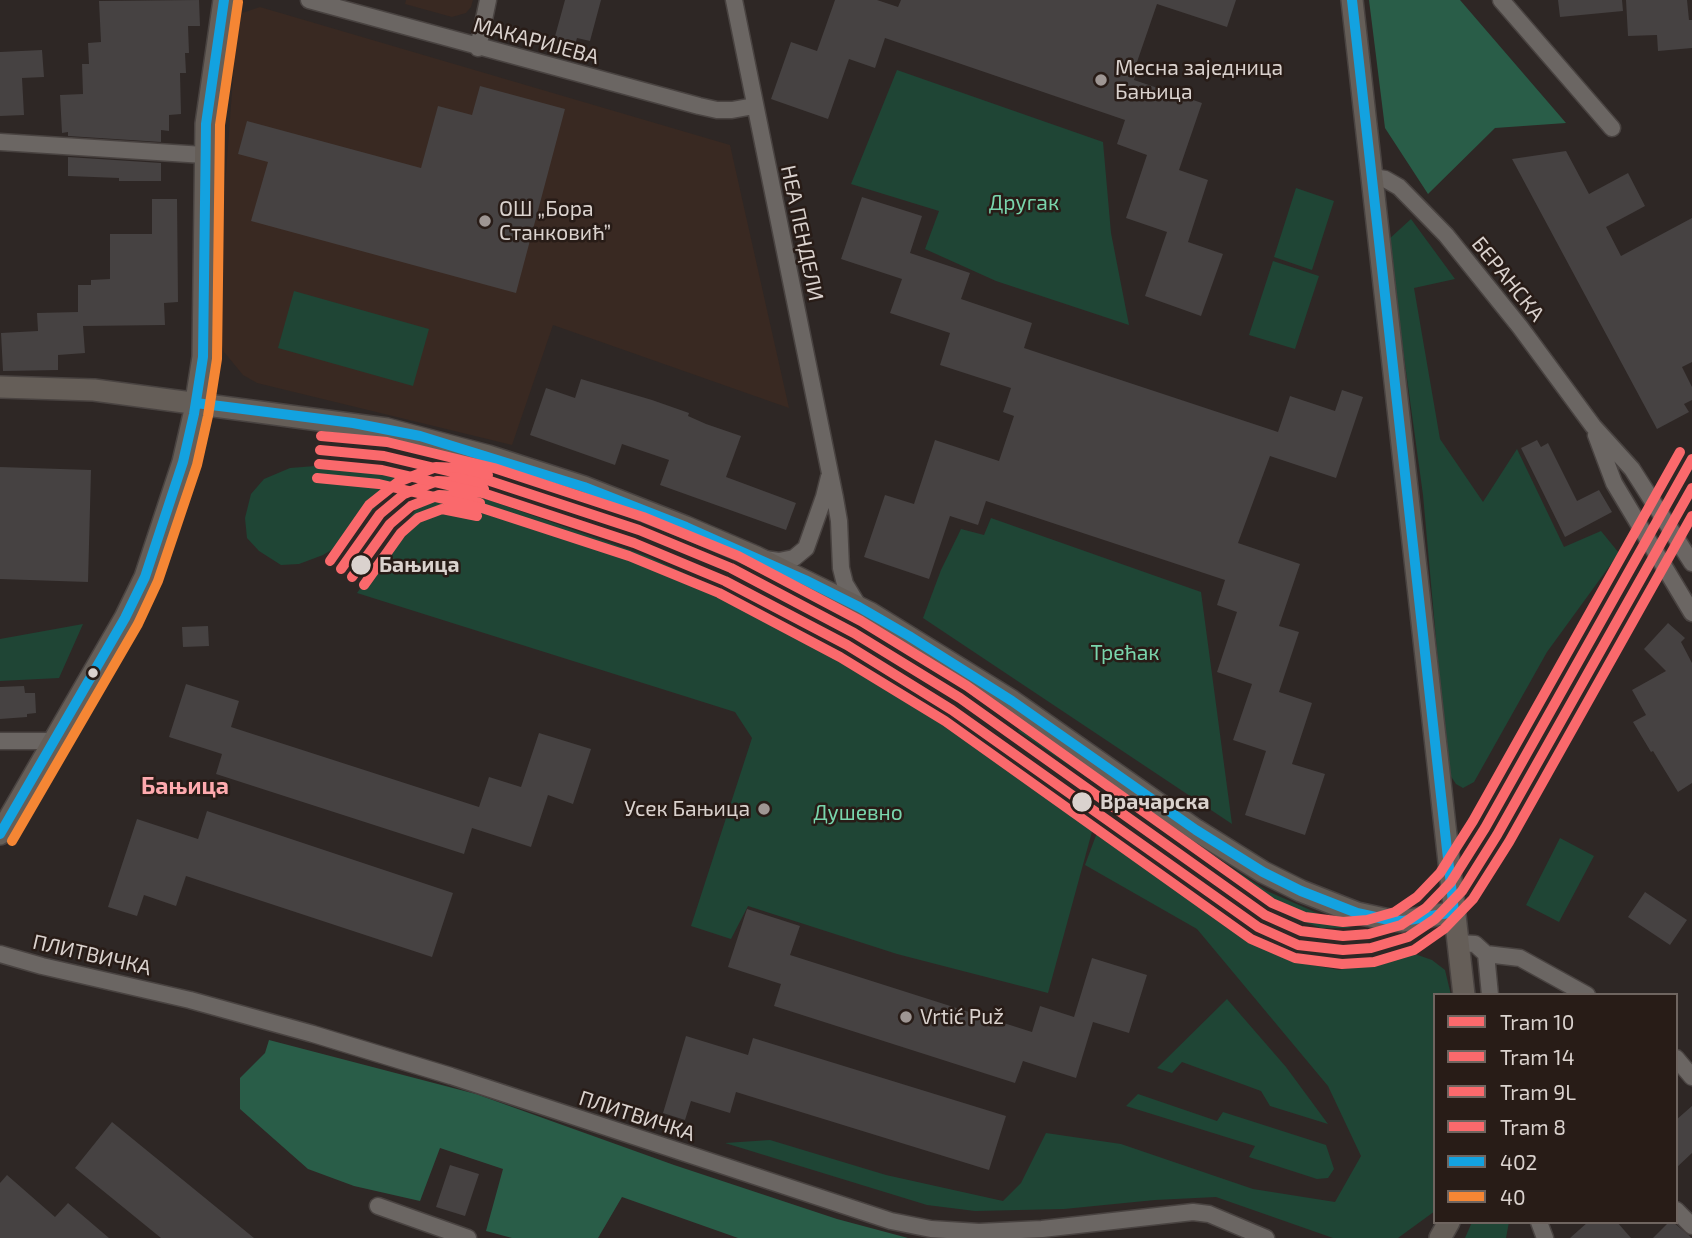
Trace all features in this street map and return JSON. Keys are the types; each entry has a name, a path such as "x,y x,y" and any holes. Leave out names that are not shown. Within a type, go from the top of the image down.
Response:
{"street":[{"path":"0,835 125,618 145,577 183,461 203,357 206,293 204,155 224,0"},
{"name":"МАКАРИЈЕВА","path":"309,0 478,48 717,110 754,106"},
{"path":"478,48 488,0"},
{"name":"НЕА ПЕНДЕЛИ","path":"734,0 839,521 841,568 845,584 859,607"},
{"path":"1352,0 1464,993"},
{"path":"1501,0 1612,128"},
{"path":"0,142 204,155"},
{"name":"БЕРАНСКА","path":"1373,177 1385,179 1399,187 1446,236 1520,327 1593,426 1632,469 1692,563"},
{"path":"0,387 66,388 353,423 420,436 584,487 756,557 859,607 1012,701 1196,830 1292,887 1343,908 1389,920 1403,921 1454,912"},
{"name":"БЕРАНСКА","path":"1593,426 1614,483 1692,612"},
{"name":"НЕА ПЕНДЕЛИ","path":"756,557 779,561 801,554 817,519 829,474"},
{"path":"0,741 55,741"},
{"path":"1458,943 1475,944 1486,954 1520,958 1583,993"},
{"name":"ПЛИТВИЧКА","path":"0,954 190,1000 313,1034 452,1076 891,1221 931,1229 979,1232 1042,1229 1193,1212 1209,1214 1266,1238"},
{"path":"1486,954 1490,993"},
{"path":"1678,1060 1692,1077"},
{"path":"378,1206 468,1238"},
{"path":"1678,1212 1692,1226"}],"shaded area":[{"path":"406,0 473,0 466,13 452,17 405,4"},
{"name":"ОШ „Бора Станковић”","path":"260,7 730,145 789,408 553,325 512,445 257,383 243,375 224,352 215,322 236,37 242,13"}],"green space":[{"path":"1369,0 1460,0 1566,123 1495,128 1428,194 1385,128"},
{"name":"Другак","path":"897,70 1103,142 1111,233 1129,325 996,281 925,249 939,211 851,184"},
{"path":"1296,188 1334,201 1312,270 1274,257"},
{"path":"1411,219 1455,279 1414,288 1440,439 1483,502 1517,449 1564,547 1601,531 1619,553 1547,652 1474,782 1463,788 1456,784 1448,772 1423,495 1388,240"},
{"path":"1273,261 1319,276 1295,349 1249,335"},
{"path":"294,291 429,329 413,386 278,348"},
{"path":"328,465 422,474 404,481 381,501 343,543 323,555 299,564 281,565 259,551 247,538 245,518 251,494 264,479 290,468"},
{"name":"Душевно","path":"455,488 647,556 736,597 813,638 958,731 1093,828 1048,993 897,954 748,906 731,939 691,926 752,738 735,712 357,593 428,492"},
{"name":"Трећак","path":"991,518 1201,592 1232,824 923,618 941,570 961,529 984,535"},
{"path":"83,624 59,678 0,681 0,639"},
{"path":"1021,726 1098,778 1094,782 1018,731"},
{"path":"1117,792 1267,891 1351,928 1321,928 1293,918 1114,795"},
{"path":"1098,830 1227,928 1290,961 1339,970 1412,953 1432,960 1445,970 1451,993 1433,993 1433,1212 1398,1238 1333,1238 1216,1197 1064,1209 975,1211 927,1205 725,1143 770,1140 886,1175 1003,1201 1021,1183 1046,1133 1121,1144 1253,1189 1335,1202 1361,1156 1328,1086 1197,929 1085,865"},
{"path":"1560,838 1594,856 1559,922 1526,905"},
{"path":"1227,999 1286,1067 1328,1124 1270,1106 1261,1091 1182,1062 1172,1073 1157,1068"},
{"path":"269,1040 476,1094 674,1165 837,1219 908,1238 738,1238 622,1197 598,1238 512,1238 486,1231 503,1169 440,1148 420,1201 354,1186 308,1169 240,1109 240,1078 265,1053"},
{"path":"1138,1094 1217,1121 1223,1112 1326,1145 1334,1169 1328,1178 1317,1179 1249,1157 1255,1146 1126,1106"},
{"path":"1471,1224 1509,1224 1506,1238 1465,1238"}],"building":[{"path":"199,0 200,26 188,26 189,53 185,53 186,73 180,73 181,114 169,115 169,131 161,130 161,142 68,136 68,132 62,133 60,95 83,94 82,64 89,64 88,43 101,42 99,1"},
{"path":"565,0 601,0 590,41 577,38 575,45 554,40"},
{"path":"835,0 877,0 898,7 901,0 1236,0 1227,27 1157,4 1137,62 1139,63 1134,80 1202,103 1179,170 1208,180 1188,242 1223,254 1201,316 1145,296 1167,232 1126,218 1147,155 1117,144 1125,120 885,38 875,68 849,59 828,119 771,99 791,42 817,51"},
{"path":"1558,0 1622,0 1623,11 1560,17"},
{"path":"1626,0 1687,0 1689,20 1692,20 1692,48 1658,51 1657,35 1628,36"},
{"path":"42,50 44,77 22,78 24,115 0,116 0,52"},
{"path":"480,86 565,109 516,293 251,221 268,162 238,154 247,121 421,168 438,106 472,115"},
{"path":"1566,151 1589,194 1628,173 1645,206 1606,227 1621,256 1692,218 1692,362 1682,367 1692,387 1692,400 1684,404 1689,412 1657,429 1512,159"},
{"path":"68,157 161,163 161,181 119,181 119,178 68,176"},
{"path":"862,197 922,216 910,253 970,273 961,299 1032,323 1024,348 1278,432 1290,396 1335,411 1342,390 1363,397 1336,478 1270,456 1238,543 1300,564 1279,626 1299,632 1279,692 1312,703 1292,764 1325,774 1305,835 1245,815 1266,751 1233,740 1252,684 1217,672 1237,612 1217,605 1225,580 986,501 978,525 950,516 929,579 864,557 885,495 914,504 935,440 999,461 1014,416 1003,412 1011,388 940,365 950,333 890,313 902,279 841,259"},
{"path":"152,199 177,199 178,302 164,303 165,325 83,326 85,353 58,355 58,370 3,371 1,333 38,331 37,313 78,312 78,285 91,285 91,280 110,279 110,234 152,234"},
{"path":"581,379 689,413 688,416 706,424 741,436 726,477 796,503 786,530 660,485 669,460 622,444 615,465 530,435 546,388 575,398"},
{"path":"1537,440 1541,447 1548,443 1577,501 1599,490 1612,512 1565,537 1521,448"},
{"path":"0,467 91,470 88,582 0,579"},
{"path":"1668,623 1685,638 1681,642 1692,663 1692,783 1678,792 1633,722 1646,715 1632,690 1666,671 1644,649"},
{"path":"208,626 209,646 183,647 182,627"},
{"path":"186,684 239,701 231,727 479,807 489,777 521,787 539,733 591,749 573,804 548,795 531,847 472,828 464,854 216,774 222,754 169,737"},
{"path":"24,686 25,693 35,693 36,713 27,714 27,717 0,719 0,687"},
{"path":"207,811 453,893 432,957 186,876 176,906 144,895 137,916 108,907 137,819 198,839"},
{"path":"1645,892 1687,920 1670,945 1628,917"},
{"path":"747,909 800,926 790,955 1032,1032 1040,1006 1074,1017 1092,958 1147,975 1129,1033 1093,1022 1076,1078 1023,1061 1015,1083 774,1006 781,984 728,967"},
{"path":"686,1036 748,1055 753,1038 1006,1116 989,1170 736,1092 730,1113 691,1101 685,1120 663,1113"},
{"path":"1692,1106 1692,1153 1678,1166 1678,1118"},
{"path":"112,1122 254,1238 161,1238 75,1168"},
{"path":"450,1165 479,1174 465,1216 436,1207"},
{"path":"7,1175 55,1217 68,1203 109,1238 0,1238 0,1183"},
{"path":"1586,1224 1619,1224 1631,1238 1570,1238"},
{"path":"1667,1224 1675,1224 1692,1238 1653,1238"}],"tram line":[{"name":"9L","path":"321,436 387,442 494,468 643,517 738,556 861,621 967,686 1272,903 1305,917 1343,922 1367,920 1395,912 1417,897 1440,873 1473,821 1680,452"},
{"name":"10","path":"320,450 384,456 490,481 639,530 731,568 854,633 960,698 1265,915 1301,931 1343,936 1369,934 1401,925 1426,908 1451,882 1485,828 1692,459"},
{"name":"14","path":"319,464 382,470 486,494 634,543 725,581 847,645 952,710 1258,927 1298,945 1343,950 1371,948 1408,937 1435,919 1462,891 1497,835 1692,488"},
{"name":"9L","path":"330,561 369,505 398,482 436,467 460,468 488,475"},
{"name":"8","path":"317,478 379,484 482,508 629,556 719,593 840,657 945,721 1251,939 1295,958 1342,964 1374,962 1414,950 1444,929 1473,899 1509,842 1692,516"},
{"name":"10","path":"341,569 380,514 404,494 437,481 458,482 484,489"},
{"name":"14","path":"352,577 390,524 411,506 439,495 456,496 480,503"},
{"name":"8","path":"364,585 401,533 418,518 442,509 477,516"}],"transit line":[{"name":"402","path":"0,834 125,618 145,577 183,462 203,357 206,124 224,0"},
{"name":"402","path":"196,403 353,423 420,436 584,487 686,527 805,580 909,636 1012,701 1196,830 1263,872 1301,891 1357,913 1389,920 1403,921 1454,912 1352,0"},
{"name":"40","path":"12,841 138,624 158,581 197,465 217,359 220,125 238,2"}],"place":[{"name":"Месна заједница Бањица","path":"1101,80"},
{"name":"ОШ „Бора Станковић”","path":"485,221"},
{"name":"Бањица","path":"361,565"},
{"name":"Врачарска","path":"1082,802"},
{"name":"Усек Бањица","path":"764,809"},
{"name":"Vrtić Puž","path":"906,1017"}],"district":[{"name":"Бањица","path":"185,786"}]}
